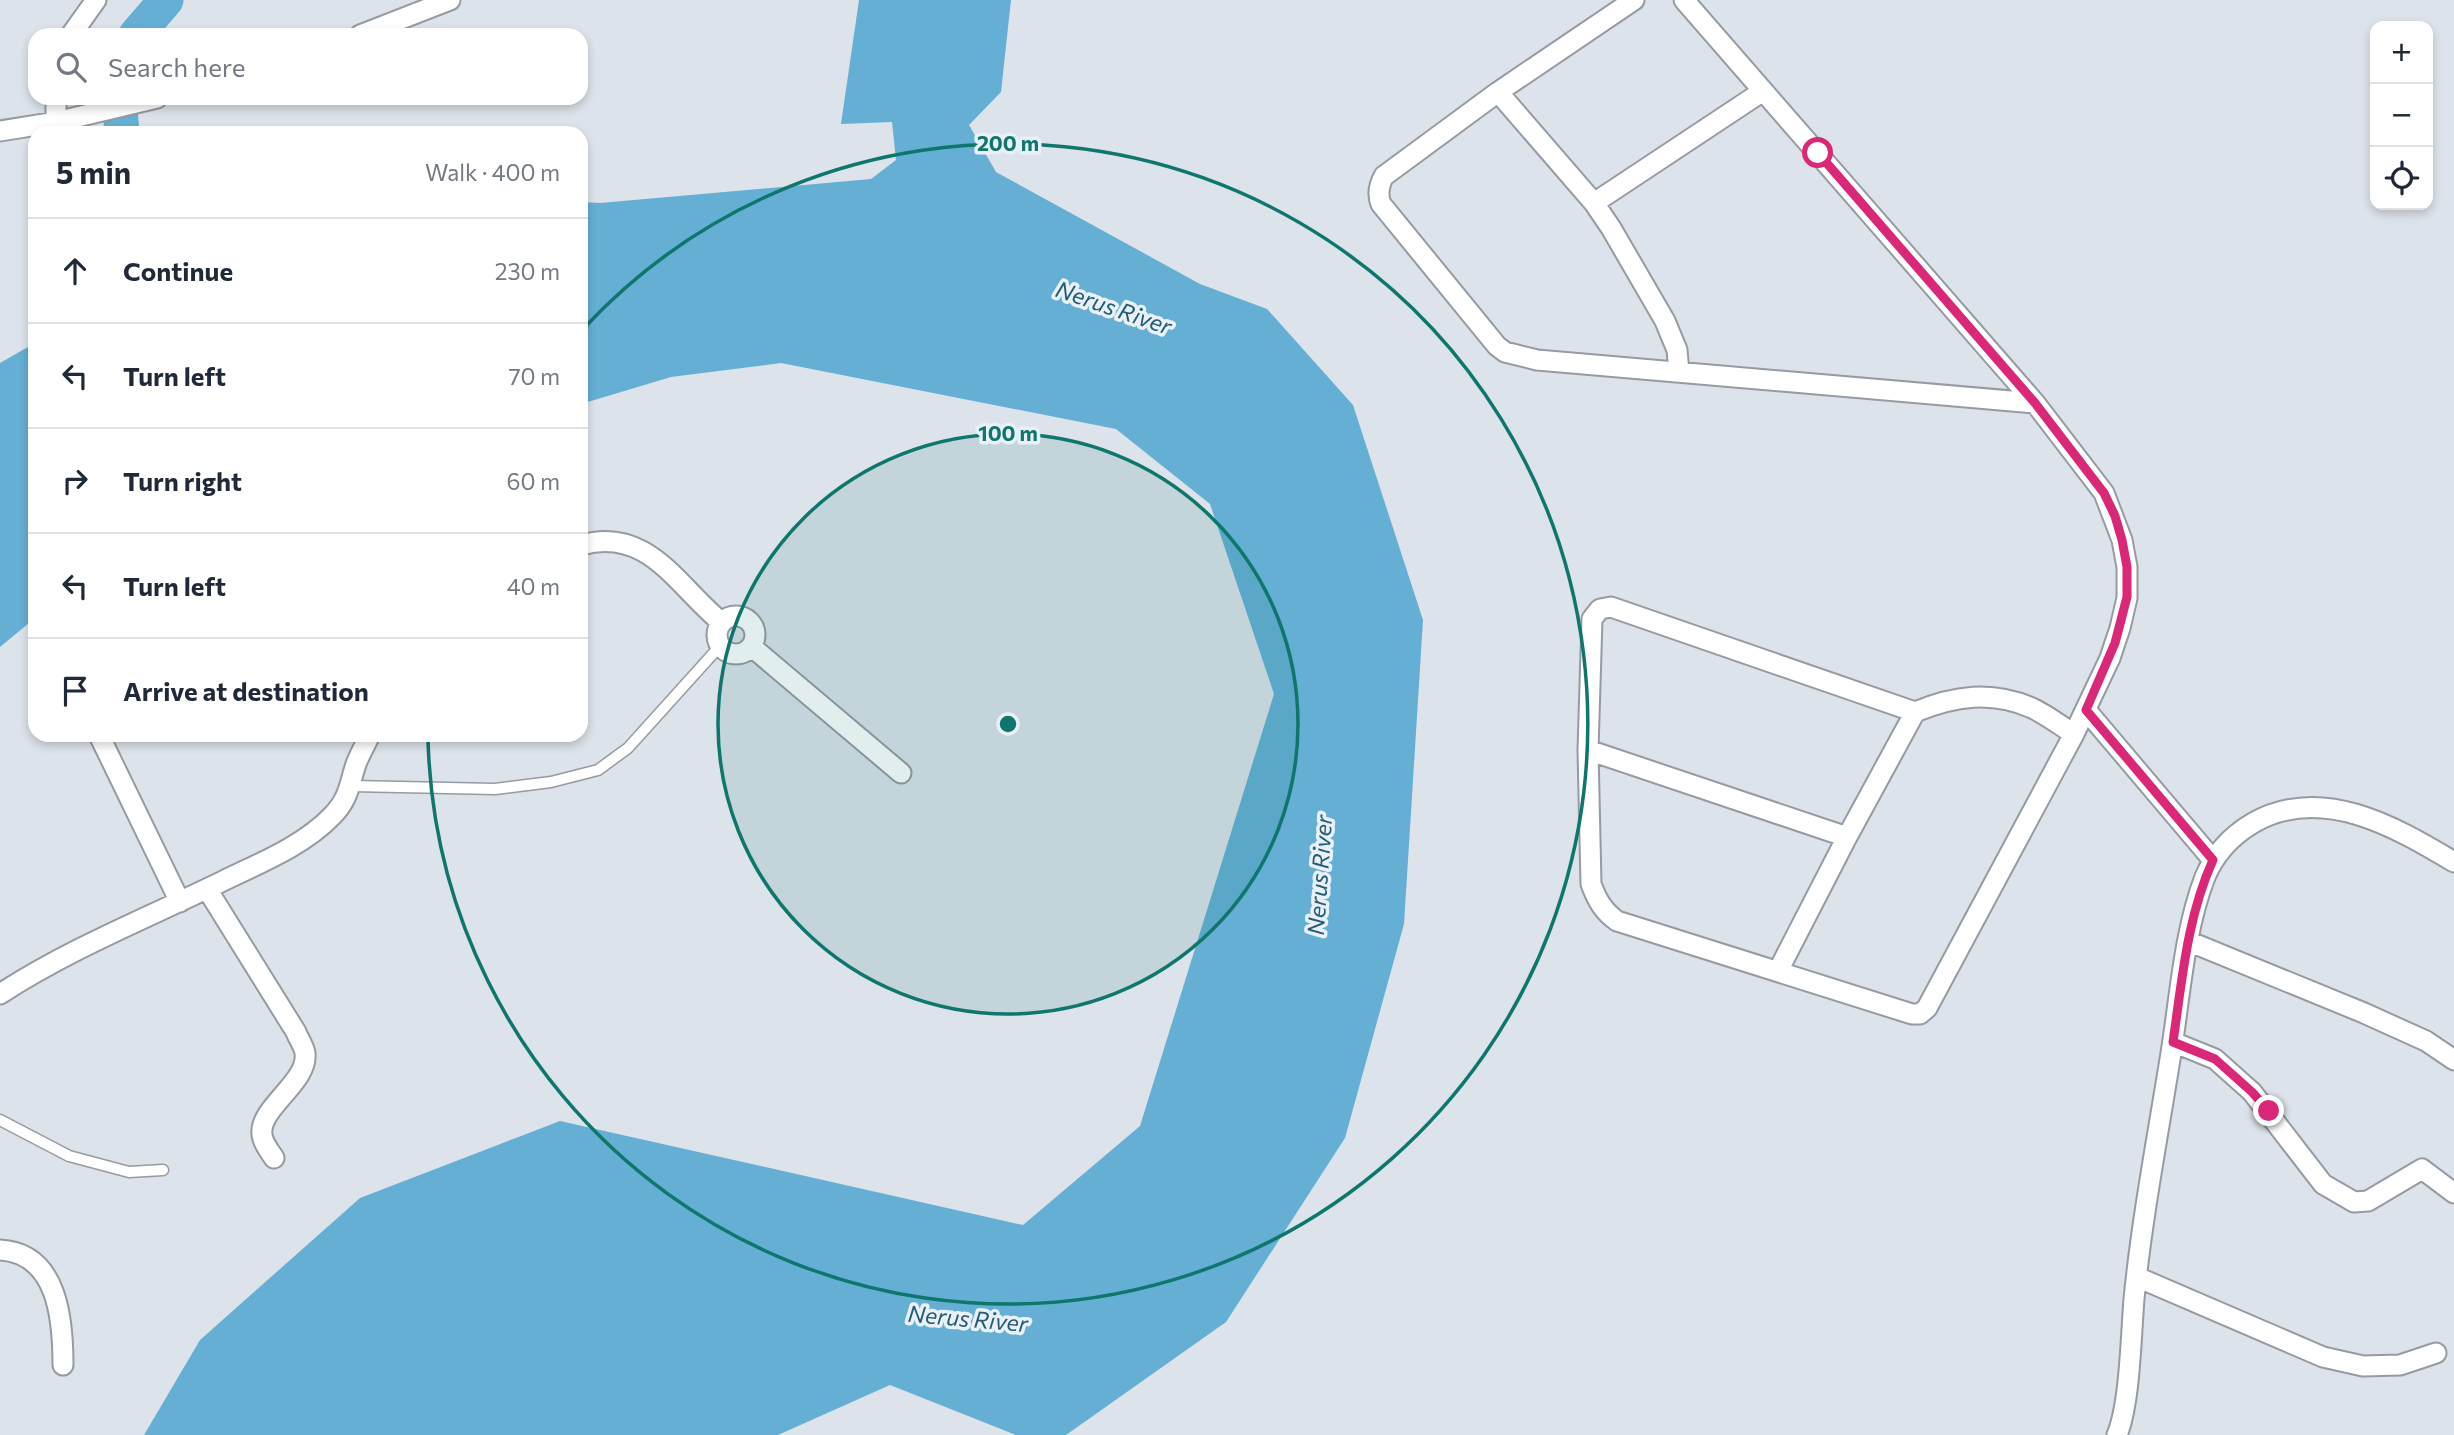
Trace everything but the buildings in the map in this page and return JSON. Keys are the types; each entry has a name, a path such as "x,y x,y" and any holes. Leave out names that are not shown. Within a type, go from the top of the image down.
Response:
{"street":[{"path":"76,28 96,0"},
{"path":"378,28 450,0"},
{"path":"1634,0 1498,92 1384,176 1380,184 1378,197 1381,204 1490,338 1505,352 1537,360 2035,403"},
{"path":"1684,0 2035,403 2104,493 2115,516 2127,567 2127,597 2120,628 2086,710 1924,1011 1912,1014 1617,920 1606,913 1591,884 1588,750 1592,619 1596,611 1611,607 1915,712"},
{"path":"1594,203 1763,91"},
{"path":"1498,92 1594,203 1665,321 1677,350 1679,373"},
{"path":"56,105 56,122"},
{"path":"31,126 127,105"},
{"path":"0,131 28,126"},
{"path":"588,543 624,544 640,548 656,558 721,622"},
{"path":"732,615 745,617 754,626 756,633 752,647 737,654 730,654 720,646 717,634 721,622 732,615"},
{"path":"752,647 901,774"},
{"path":"1777,971 1915,712 1941,701 1991,697 2033,708 2074,734"},
{"path":"2086,710 2213,860"},
{"path":"102,742 180,902"},
{"path":"0,994 75,949 207,889 292,846 317,829 338,808 352,786 356,765 367,742"},
{"path":"1588,750 1847,837"},
{"path":"2124,1433 2137,1278 2188,941 2204,879 2213,860 2234,835 2267,815 2311,806 2337,808 2370,819 2407,834 2454,862"},
{"path":"207,889 296,1032 305,1052 304,1063 298,1074 262,1126 262,1139 274,1158"},
{"path":"2188,941 2388,1024 2426,1041 2454,1060"},
{"path":"2173,1042 2215,1059 2252,1092 2323,1184 2354,1202 2368,1200 2422,1170 2454,1193"},
{"path":"0,1250 22,1255 36,1264 48,1278 61,1313 62,1365"},
{"path":"2137,1278 2323,1357 2363,1366 2400,1365 2436,1353"}],"lane":[{"path":"352,786 495,789 551,782 598,770 628,748 720,646"},
{"path":"0,1119 69,1156 129,1172 163,1170"}],"water":[{"name":"Nerus River","path":"859,0 1011,0 1001,92 969,125 996,172 1200,284 1267,309 1353,405 1423,620 1404,924 1345,1138 1226,1322 1066,1435 1016,1435 890,1385 778,1435 144,1435 200,1340 360,1198 560,1121 1023,1225 1140,1126 1274,694 1210,504 1116,429 781,363 671,377 588,402 588,202 871,179 896,160 892,122 841,124"},
{"path":"28,347 28,624 0,647 0,363"}],"waterway":[{"path":"142,28 166,0"},
{"path":"120,105 121,126"}],"route":[{"path":"1818,153 2035,403 2104,493 2115,516 2127,567 2127,597 2110,658 2086,710 2213,860 2204,879 2188,941 2173,1042 2215,1059 2269,1111"}]}
